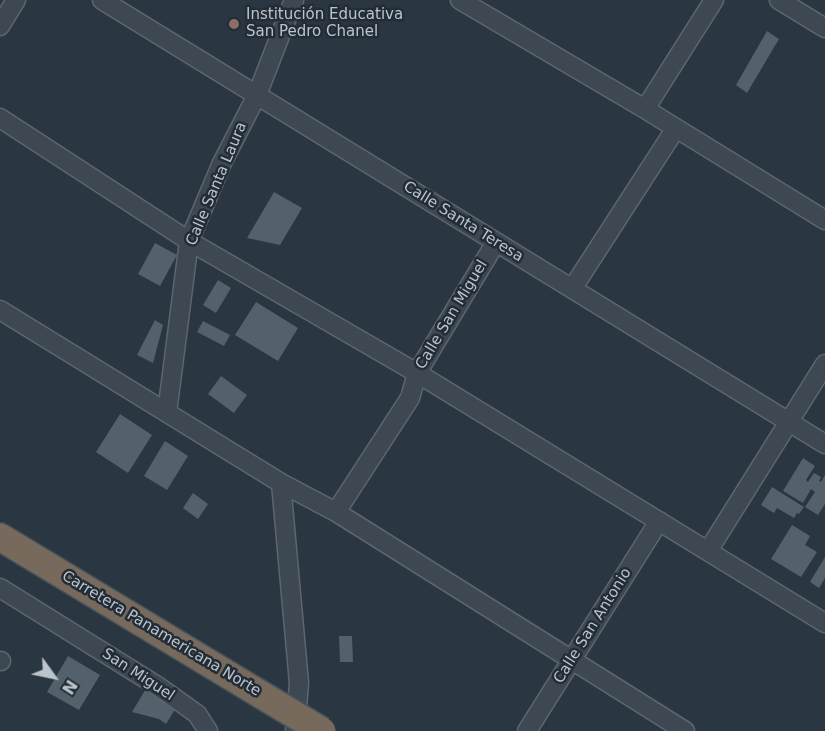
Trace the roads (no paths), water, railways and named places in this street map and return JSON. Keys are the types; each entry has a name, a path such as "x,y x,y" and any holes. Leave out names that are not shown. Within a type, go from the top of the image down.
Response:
{"highway":[{"name":"Carretera Panamericana Norte","path":"0,537 322,731"}],"street":[{"path":"0,26 16,0"},
{"name":"Calle Santa Teresa","path":"102,0 825,444"},
{"name":"Calle Santa Laura","path":"167,412 189,241 222,163 257,95 294,0"},
{"path":"460,0 645,109 825,220"},
{"path":"645,109 714,0"},
{"path":"780,0 825,28"},
{"path":"0,118 189,241 417,372 825,623"},
{"path":"572,289 676,128"},
{"name":"Calle San Miguel","path":"336,512 410,398 417,372 496,242"},
{"path":"0,310 281,483 336,512 685,731"},
{"path":"708,551 825,364"},
{"path":"281,483 299,683 295,731"},
{"name":"Calle San Antonio","path":"527,731 659,521"},
{"name":"San Miguel","path":"0,588 159,687 197,714 208,731"}],"place":[{"name":"Institución Educativa San Pedro Chanel","path":"234,24"}]}
